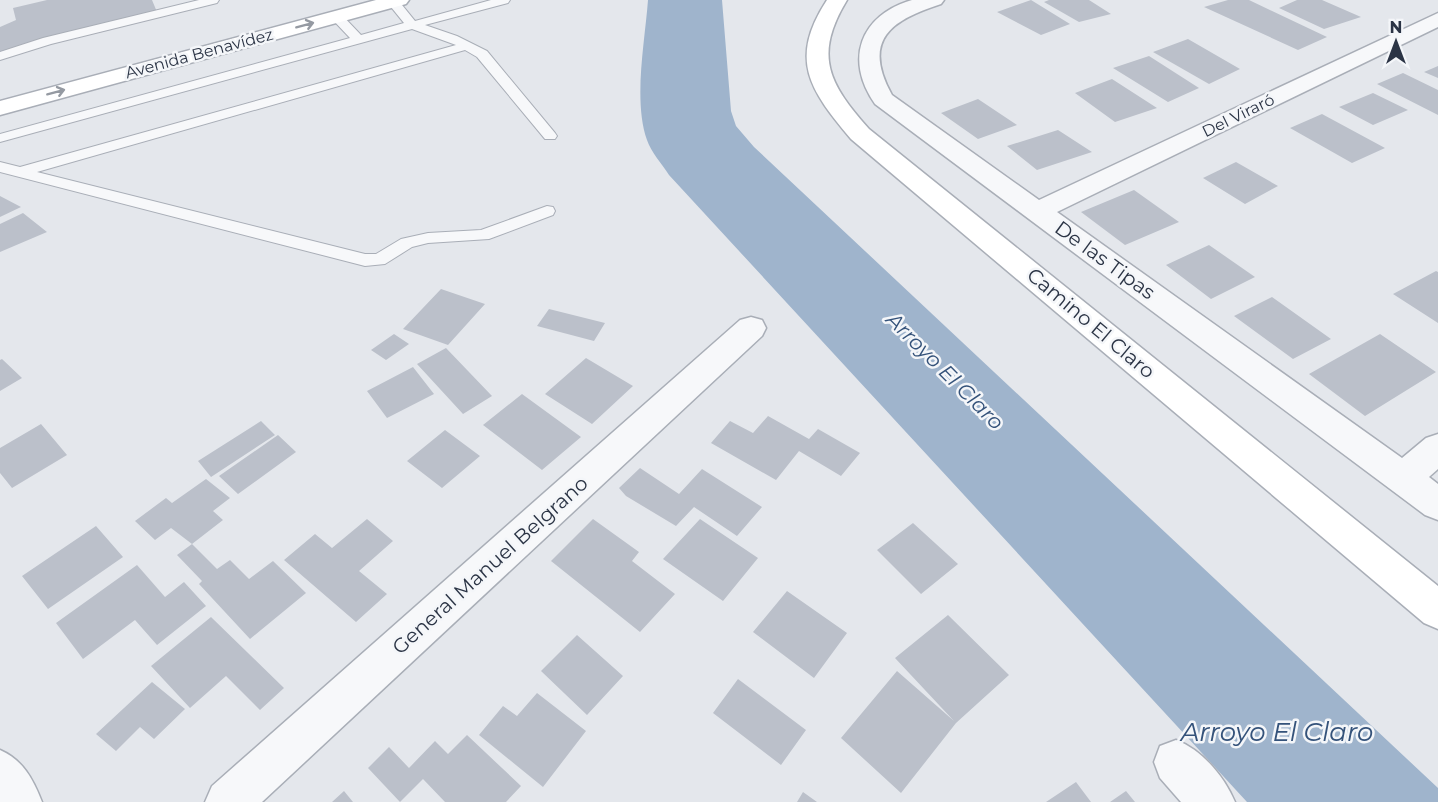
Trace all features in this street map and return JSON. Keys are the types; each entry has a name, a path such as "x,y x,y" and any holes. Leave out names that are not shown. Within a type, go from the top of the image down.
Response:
{"street":[{"name":"Camino El Claro","path":"837,0 823,22 818,37 818,64 821,79 834,104 860,134 1438,610"},
{"name":"De las Tipas","path":"934,0 900,11 886,20 870,41 868,55 875,87 883,99 1438,504"},
{"name":"Avenida Benavídez","path":"0,88 339,7 396,1"},
{"name":"Avenida Benavídez","path":"0,108 339,7"},
{"name":"Del Viraró","path":"1038,211 1438,19"},
{"name":"General Manuel Belgrano","path":"228,802 751,328"},
{"path":"1403,478 1438,448"},
{"path":"1176,762 1212,802"},
{"path":"0,773 19,802"}],"lane":[{"path":"0,56 47,41 213,0"},
{"path":"0,138 504,0"},
{"path":"396,1 412,25 482,54 550,136"},
{"path":"339,7 358,39"},
{"path":"18,172 467,46"},
{"path":"0,167 365,260 379,260 407,243 428,238 483,235 547,211"}],"water":[{"name":"Arroyo El Claro","path":"648,0 722,0 731,111 736,126 754,147 1438,788 1438,802 1247,802 669,175 649,144 643,124 640,89"}],"building":[{"path":"47,0 152,0 157,12 0,54 0,27 16,20 13,8"},
{"path":"1031,0 1070,24 1041,35 997,12"},
{"path":"1089,0 1111,14 1079,22 1044,2"},
{"path":"1228,0 1249,0 1327,37 1298,50 1204,7"},
{"path":"1297,0 1322,0 1361,17 1324,29 1279,8"},
{"path":"1188,39 1240,69 1209,84 1153,52"},
{"path":"1149,56 1199,88 1168,102 1113,68"},
{"path":"1438,66 1438,78 1424,72"},
{"path":"1403,73 1438,90 1438,115 1377,84"},
{"path":"1112,79 1157,108 1115,122 1075,93"},
{"path":"1373,93 1408,110 1373,125 1339,107"},
{"path":"978,99 1017,125 978,139 941,113"},
{"path":"1322,114 1385,148 1352,163 1290,128"},
{"path":"1058,130 1092,152 1037,170 1007,146"},
{"path":"1236,162 1278,186 1245,204 1203,178"},
{"path":"1134,190 1179,222 1125,245 1081,212"},
{"path":"0,196 21,207 0,217"},
{"path":"23,213 47,232 0,252 0,224"},
{"path":"1209,245 1255,277 1211,299 1166,265"},
{"path":"1438,272 1438,323 1393,294"},
{"path":"441,289 485,304 448,345 403,329"},
{"path":"1272,297 1331,339 1293,359 1234,316"},
{"path":"549,309 605,323 594,341 537,326"},
{"path":"394,334 409,344 386,360 371,350"},
{"path":"1380,334 1436,372 1365,416 1309,374"},
{"path":"446,348 492,396 463,414 417,364"},
{"path":"586,358 633,386 592,424 545,394"},
{"path":"2,359 22,378 0,391 0,360"},
{"path":"413,367 434,394 387,418 367,391"},
{"path":"522,394 581,437 542,470 483,425"},
{"path":"768,416 809,439 818,429 860,453 841,476 799,451 776,480 711,443 730,421 753,433"},
{"path":"261,421 275,435 211,477 198,461"},
{"path":"41,424 67,455 12,488 0,473 0,448"},
{"path":"445,430 480,456 442,488 407,461"},
{"path":"278,435 296,452 238,494 219,476"},
{"path":"640,468 679,494 702,469 762,507 737,536 694,507 676,526 626,496 619,488"},
{"path":"206,479 230,498 213,511 223,520 192,544 171,528 155,540 135,521 166,498 172,503"},
{"path":"367,519 393,541 359,571 387,594 356,622 284,560 315,534 332,548"},
{"path":"593,519 639,552 632,561 675,594 640,632 551,561"},
{"path":"700,519 758,558 723,601 663,559"},
{"path":"913,523 958,564 921,594 877,550"},
{"path":"96,526 123,557 48,609 22,576"},
{"path":"192,544 217,569 230,560 249,579 273,561 306,593 250,639 199,584 202,581 177,555"},
{"path":"137,565 165,597 184,582 206,606 157,645 135,620 83,659 56,623"},
{"path":"787,591 847,633 814,678 753,632"},
{"path":"948,615 1009,675 956,723 901,793 841,738 897,671 954,721 895,658"},
{"path":"211,617 284,688 260,710 226,676 190,708 151,666"},
{"path":"577,635 623,676 587,715 541,671"},
{"path":"738,679 806,730 781,765 713,713"},
{"path":"152,682 185,709 154,739 140,727 116,751 96,734"},
{"path":"537,693 586,731 543,787 479,735 503,706 517,716"},
{"path":"467,735 521,786 506,802 445,802 423,779 400,802 368,768 389,747 409,768 435,741 448,754"},
{"path":"1076,782 1091,802 1046,802"},
{"path":"344,791 353,802 332,802"},
{"path":"1126,791 1135,802 1110,802"},
{"path":"803,792 817,802 797,802"}]}
